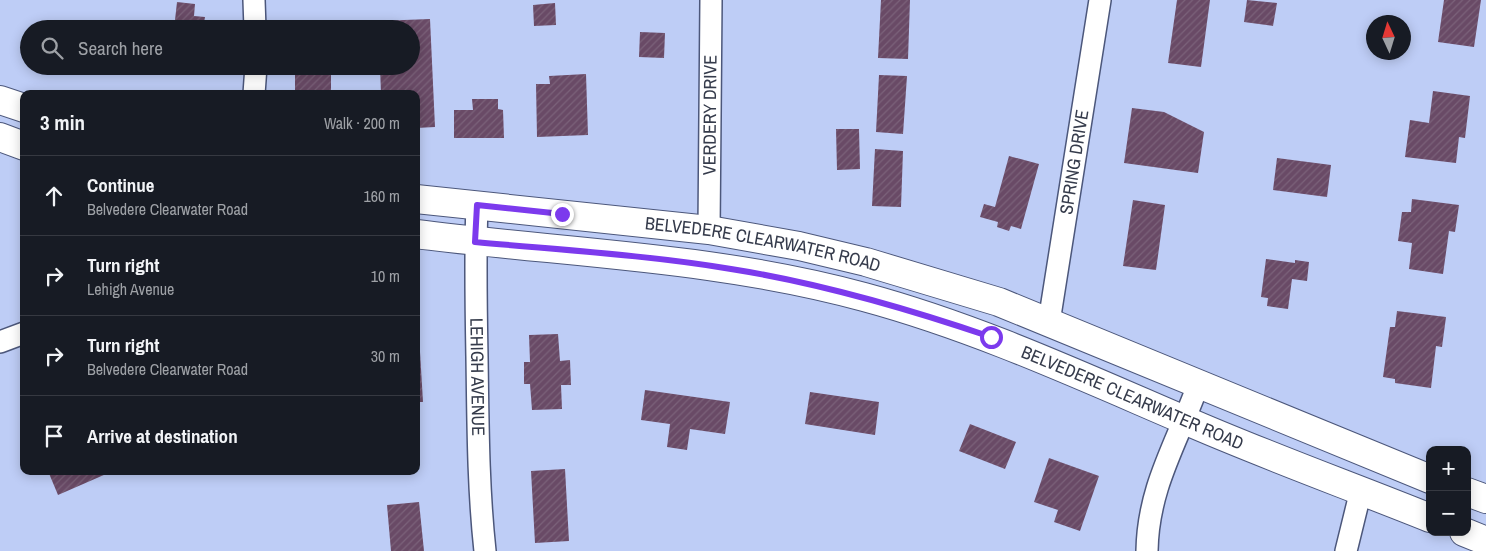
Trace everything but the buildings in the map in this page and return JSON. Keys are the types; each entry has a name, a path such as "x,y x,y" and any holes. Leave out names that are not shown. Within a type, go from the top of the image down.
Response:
{"main road":[{"path":"0,100 20,107"},
{"path":"0,137 20,144"},
{"name":"BELVEDERE CLEARWATER ROAD","path":"420,199 709,230 800,246 866,262 999,302 1426,477"},
{"name":"BELVEDERE CLEARWATER ROAD","path":"420,235 475,242 624,255 731,269 862,296 927,315 991,337 1185,421 1426,516"},
{"path":"1471,493 1486,499"},
{"path":"1471,535 1486,541"}],"street":[{"path":"254,0 255,20"},
{"name":"VERDERY DRIVE","path":"709,230 711,0"},
{"name":"SPRING DRIVE","path":"1049,322 1100,0"},
{"path":"254,90 255,75"},
{"name":"LEHIGH AVENUE","path":"477,205 475,242 478,413 485,551"},
{"path":"0,342 20,334"},
{"path":"1147,551 1151,508 1157,484 1185,421 1198,385"},
{"path":"1346,551 1361,490"}],"route":[{"path":"562,214 477,205 475,242 624,255 731,269 797,281 862,296 927,315 991,337"}]}
